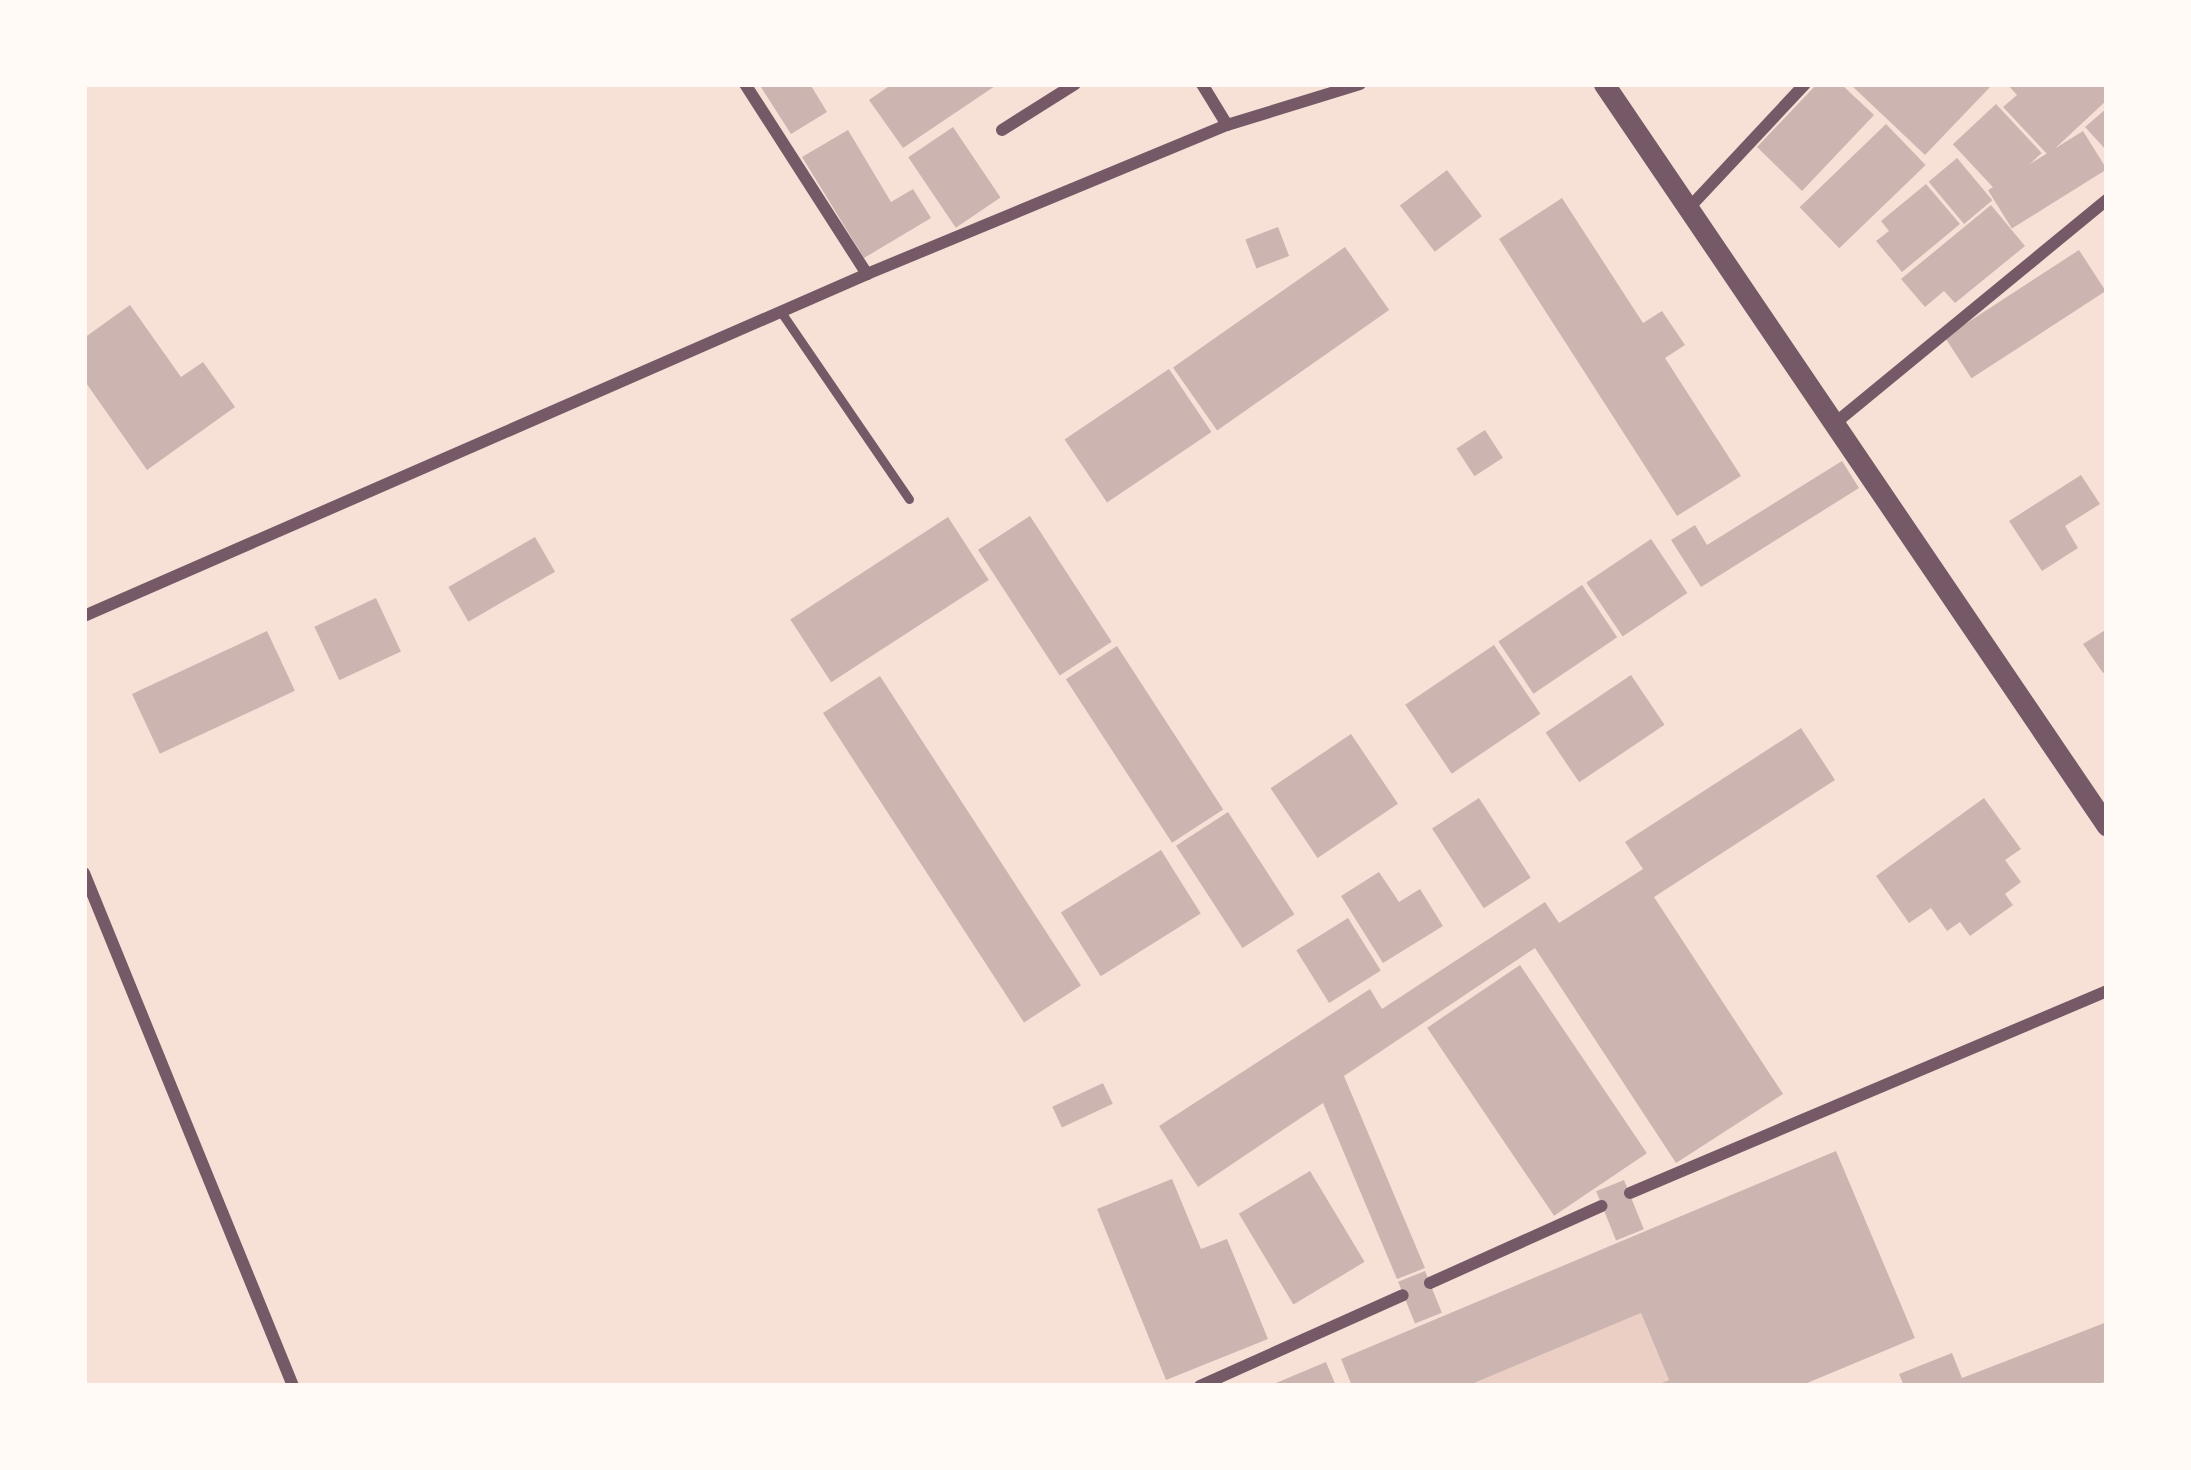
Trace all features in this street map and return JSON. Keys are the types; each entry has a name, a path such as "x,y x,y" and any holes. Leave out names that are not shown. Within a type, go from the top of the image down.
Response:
{"street":[{"path":"745,84 867,274"},
{"path":"1002,130 1076,84"},
{"path":"1202,84 1227,124"},
{"path":"84,616 783,315 867,274 1227,124 1360,84"},
{"path":"1604,84 2107,826"},
{"path":"1687,210 1805,84"},
{"path":"1833,425 2107,200"},
{"path":"84,873 293,1386"},
{"path":"1630,1193 2107,991"},
{"path":"1430,1283 1601,1206"},
{"path":"1200,1386 1403,1295"}],"lane":[{"path":"783,315 909,499"}],"shaded area":[{"path":"1641,1313 1669,1380 1654,1386 1467,1386"}],"building":[{"path":"759,84 810,84 827,112 791,134"},
{"path":"892,84 998,84 903,148 869,100"},
{"path":"1817,84 1841,84 1874,115 1802,191 1757,147"},
{"path":"1850,84 1993,84 1925,155"},
{"path":"2007,84 2107,84 2107,100 2048,155 2003,107 2017,95"},
{"path":"1996,104 2042,153 1999,193 1953,144"},
{"path":"2107,108 2107,151 2085,127"},
{"path":"1886,124 1926,165 1839,248 1800,207"},
{"path":"953,127 1001,197 956,228 908,157"},
{"path":"848,130 891,202 913,189 931,218 864,258 802,157"},
{"path":"2083,131 2107,169 2012,229 1988,190"},
{"path":"1957,158 1992,200 1964,224 1929,182"},
{"path":"1447,170 1482,216 1435,252 1400,206"},
{"path":"1926,184 1960,224 1902,272 1876,241 1889,231 1881,221"},
{"path":"1562,198 1643,323 1662,311 1685,345 1665,358 1741,476 1677,516 1499,239"},
{"path":"1991,205 2025,246 1955,303 1944,291 1925,307 1901,279"},
{"path":"1278,227 1289,256 1256,268 1245,240"},
{"path":"1345,247 1389,310 1217,431 1173,367"},
{"path":"2079,250 2106,291 1972,378 1945,337"},
{"path":"130,305 181,377 203,362 235,407 147,470 84,380 84,338"},
{"path":"1169,369 1211,432 1107,502 1065,439"},
{"path":"1485,430 1503,458 1474,476 1456,449"},
{"path":"1842,461 1859,488 1701,587 1671,540 1695,525 1707,545"},
{"path":"2081,475 2100,504 2065,526 2078,548 2042,571 2009,521"},
{"path":"1030,516 1112,642 1060,676 978,550"},
{"path":"948,517 989,580 831,682 790,619"},
{"path":"535,537 555,572 468,622 448,587"},
{"path":"1651,539 1687,593 1623,637 1586,583"},
{"path":"1582,585 1617,637 1533,694 1498,641"},
{"path":"376,598 401,651 339,680 314,627"},
{"path":"2107,629 2107,671 2103,673 2083,644"},
{"path":"267,631 295,691 160,754 132,694"},
{"path":"1494,645 1540,714 1452,774 1405,705"},
{"path":"1117,646 1223,810 1172,843 1066,679"},
{"path":"1631,675 1665,725 1579,782 1546,733"},
{"path":"880,676 1081,985 1024,1023 823,713"},
{"path":"1801,728 1835,780 1654,897 1783,1094 1676,1163 1535,948 1344,1076 1425,1268 1397,1279 1323,1103 1198,1187 1159,1126 1370,989 1382,1009 1545,902 1559,923 1643,869 1625,842"},
{"path":"1351,734 1398,804 1318,858 1271,788"},
{"path":"1479,798 1531,878 1484,908 1432,828"},
{"path":"1984,798 2021,849 2005,860 2021,882 2005,894 2013,905 1970,936 1960,922 1947,931 1931,908 1909,923 1876,876"},
{"path":"1228,812 1294,914 1242,948 1176,846"},
{"path":"1161,850 1201,914 1101,976 1061,913"},
{"path":"1379,872 1399,902 1420,889 1443,926 1383,963 1341,896"},
{"path":"1348,918 1381,971 1329,1003 1296,950"},
{"path":"1520,965 1647,1153 1554,1216 1427,1028"},
{"path":"1103,1083 1113,1104 1062,1128 1052,1107"},
{"path":"1836,1151 1915,1338 1800,1386 1654,1386 1669,1380 1641,1313 1467,1386 1352,1386 1341,1359"},
{"path":"1310,1171 1365,1262 1293,1305 1239,1214"},
{"path":"1172,1179 1201,1249 1227,1239 1268,1339 1166,1380 1097,1209"},
{"path":"1624,1180 1644,1229 1616,1240 1596,1191"},
{"path":"1425,1271 1442,1313 1415,1324 1398,1282"},
{"path":"2107,1322 2107,1381 2094,1386 1904,1386 1899,1374 1952,1353 1962,1378"},
{"path":"1326,1362 1336,1386 1269,1386"}]}
